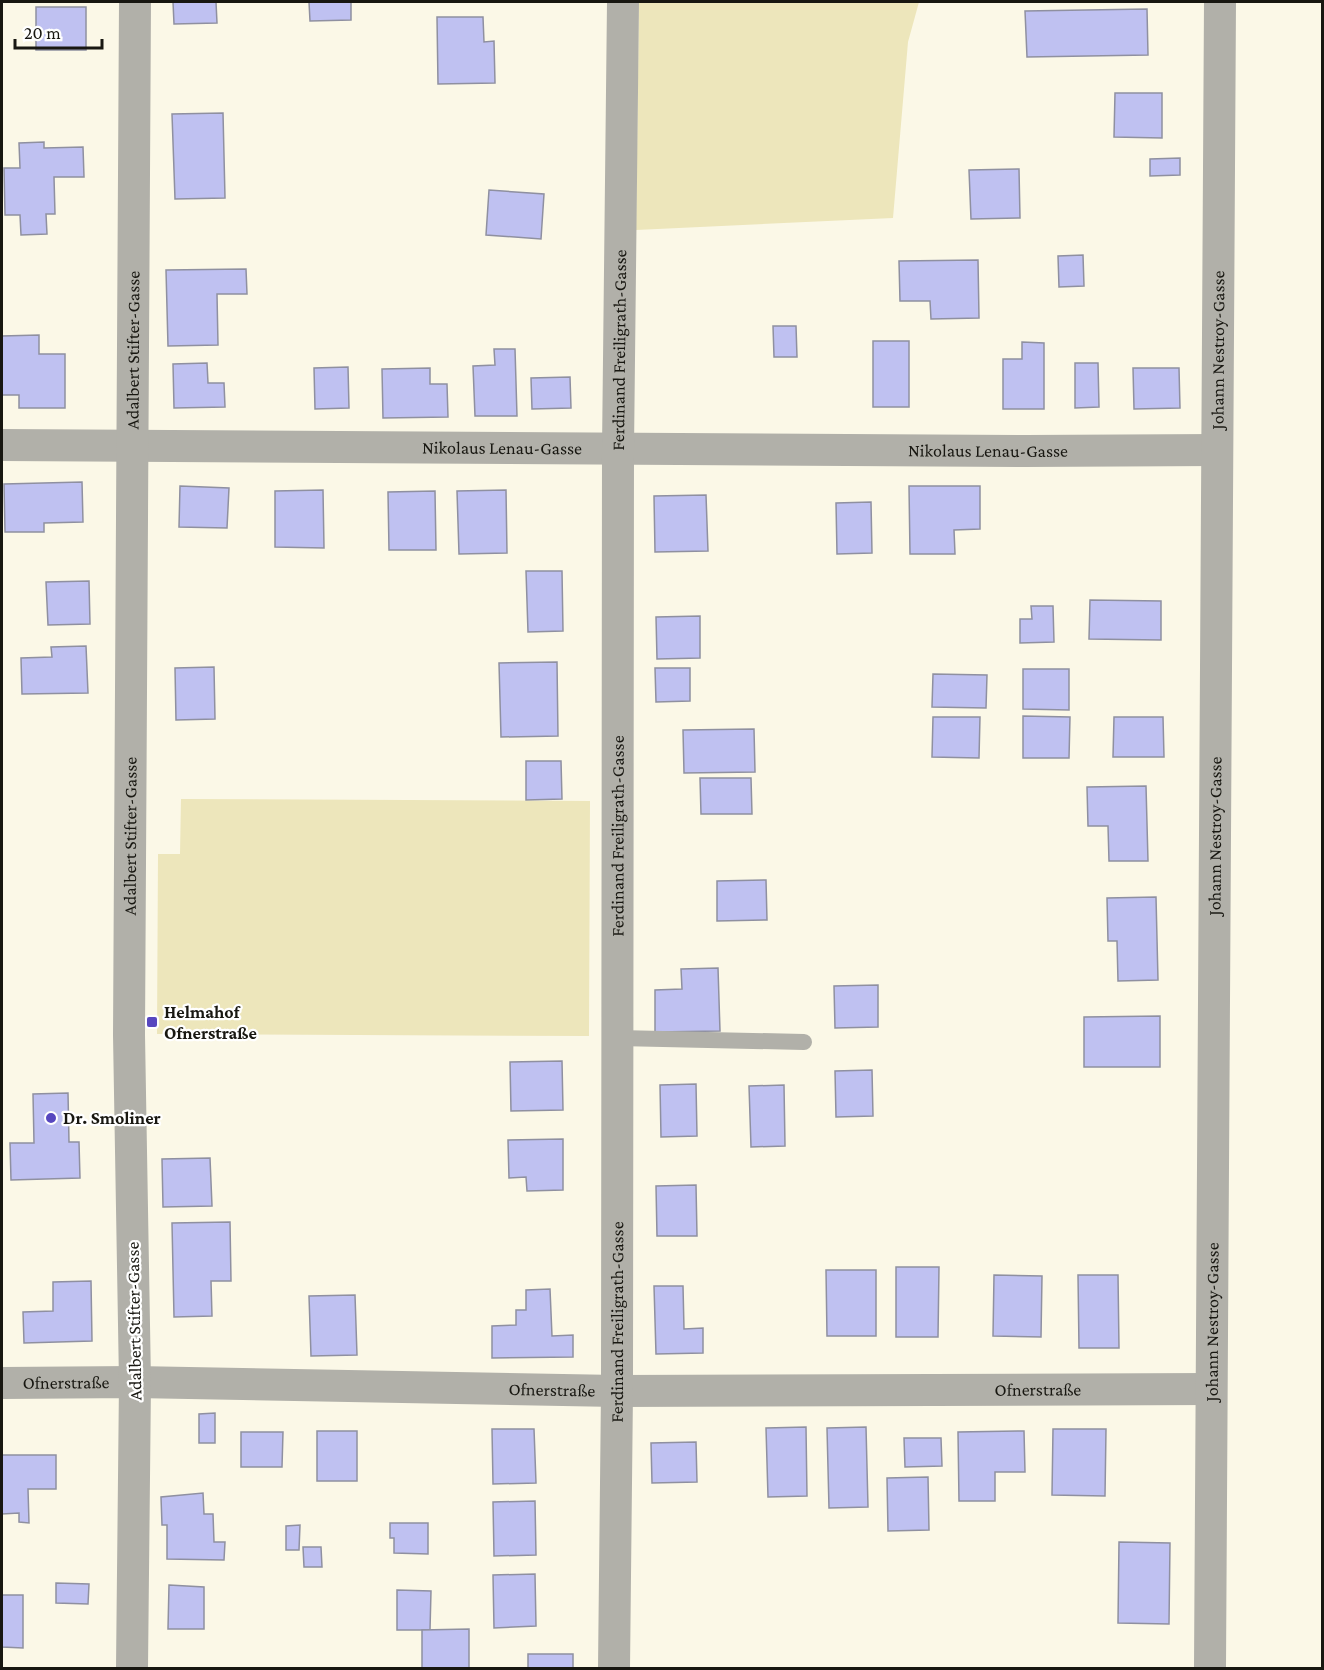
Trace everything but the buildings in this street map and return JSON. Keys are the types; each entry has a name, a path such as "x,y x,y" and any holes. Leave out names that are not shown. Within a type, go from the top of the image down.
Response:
{"street":[{"name":"Adalbert Stifter-Gasse","path":"132,1668 135,1382 129,1035 135,2"},
{"name":"Ferdinand Freiligrath-Gasse","path":"614,1668 617,1391 618,449 623,2"},
{"name":"Johann Nestroy-Gasse","path":"1210,1668 1220,2"},
{"name":"Nikolaus Lenau-Gasse","path":"2,445 1217,450"},
{"name":"Ofnerstraße","path":"2,1383 135,1382 617,1391 1210,1389"}],"lane":[{"path":"618,1038 804,1042"}],"shaded area":[{"path":"639,2 919,2 908,42 893,218 636,230"},
{"path":"181,799 590,801 589,1036 157,1034 158,854 180,854"}],"place":[{"name":"Helmahof Ofnerstraße","path":"152,1022"},
{"name":"Dr. Smoliner","path":"51,1118"}]}
